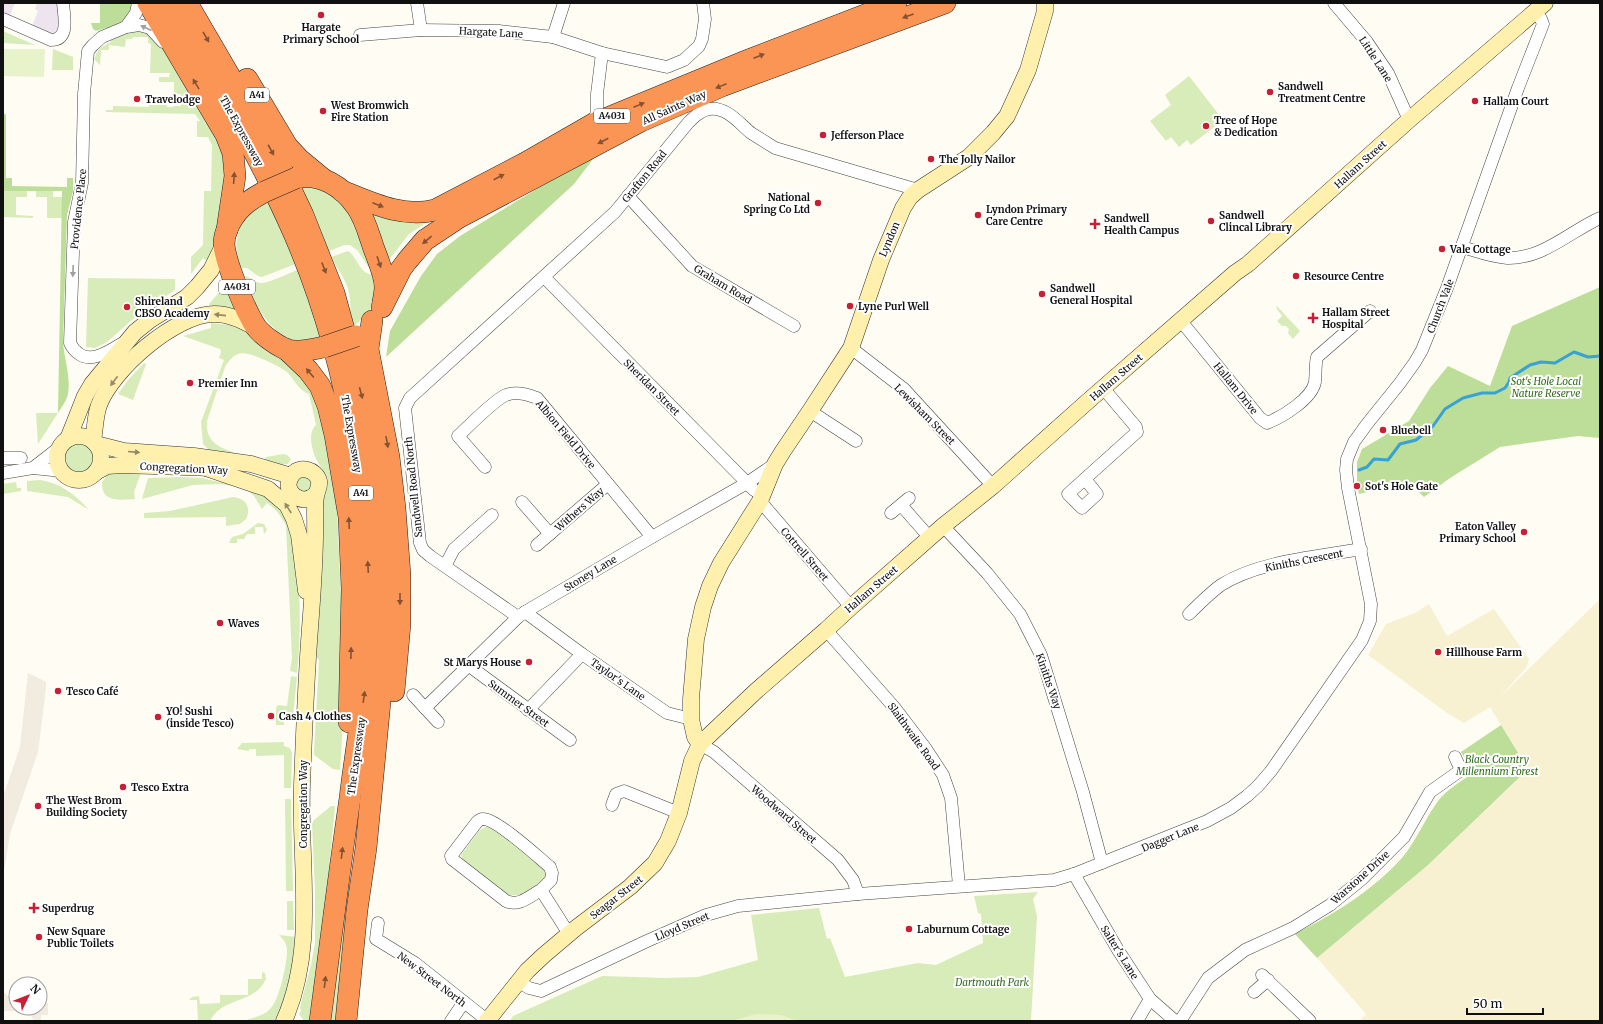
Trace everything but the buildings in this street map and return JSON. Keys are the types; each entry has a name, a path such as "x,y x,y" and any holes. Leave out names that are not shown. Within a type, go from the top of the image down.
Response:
{"highway":[{"path":"148,3 226,135 233,152 235,176 225,237"},
{"name":"The Expressway","path":"168,3 244,133 263,168 288,221 312,280 344,387 354,439 364,515 369,588 366,680 320,1021"},
{"name":"The Expressway","path":"187,3 273,154 303,215 334,293 363,400 378,490 384,583 382,681 366,848 357,910 346,1021"},
{"name":"A41","path":"202,3 287,146 299,159 322,178"},
{"name":"All Saints Way","path":"342,191 392,210 407,213 421,213 435,210 525,163 593,124 746,61 896,3"},
{"name":"All Saints Way","path":"377,314 401,269 407,261 425,240 458,218 641,121 722,86 945,3"},
{"name":"A4031","path":"306,175 322,178 342,191 356,206 363,220 378,260 385,287 377,314 364,331 356,336 324,346 303,350 286,349 272,341 257,328 233,277 225,237 242,206 250,200 296,178 306,175"},
{"name":"A41","path":"366,848 383,766 395,684 400,624 400,575 391,472 384,425 368,349 377,314"},
{"name":"A41","path":"286,349 308,370 320,386 328,406 336,435 349,517 352,589 345,832"}],"street":[{"path":"3,19 51,40 61,38 65,27 63,3"},
{"path":"126,27 136,13 138,3"},
{"path":"417,3 421,30"},
{"path":"552,37 564,3"},
{"name":"Hargate Lane","path":"360,35 421,30 499,31 552,37 602,53 667,67 684,60 699,46 702,39 705,19 703,3"},
{"name":"Lyndon","path":"700,744 694,737 691,719 691,699 696,639 703,607 710,586 721,563 761,498 775,464 851,348 890,236 903,208 910,197 918,190 969,157 993,133 1007,116 1028,70 1045,11 1045,3"},
{"name":"Little Lane","path":"1334,3 1367,42 1388,73 1409,120"},
{"name":"Hallam Street","path":"700,744 756,691 826,630 851,606 943,526 993,486 1235,273 1248,264 1409,120 1540,8"},
{"name":"Church Vale","path":"1371,604 1348,488 1346,470 1347,459 1354,442 1419,356 1447,288 1518,88 1543,24 1540,8"},
{"path":"126,27 139,25 150,28 182,60"},
{"name":"Providence Place","path":"126,27 102,37 88,51 84,94 82,183 74,222 70,343 77,353 82,356 90,357 112,350 129,338"},
{"path":"593,124 597,112 597,94 602,53"},
{"path":"597,94 605,106 619,113"},
{"name":"Grafton Road","path":"410,398 615,212 688,123 700,112 714,109 726,112 762,140 775,148 918,190"},
{"name":"Graham Road","path":"628,196 692,266 794,326"},
{"path":"1462,247 1494,256 1508,258 1527,256 1547,249 1600,218"},
{"path":"34,468 64,443 82,436 95,443 99,449 101,458 99,468 96,472 91,476 78,480 70,478 59,467 57,457 64,443 89,390 129,338 150,320 188,297 197,287 211,270 225,237"},
{"name":"Sheridan Street","path":"544,277 761,498"},
{"name":"Hallam Drive","path":"1181,321 1260,418 1267,424 1283,416 1313,389 1318,357 1370,311"},
{"path":"95,443 99,405 107,390 127,364 152,342 180,323 206,315 234,317 257,328"},
{"name":"Lewisham Street","path":"851,348 904,389 993,486"},
{"path":"1085,479 1137,432 1136,427 1103,388"},
{"name":"Albion Field Drive","path":"485,467 458,436 505,395 517,393 528,394 537,398 549,411 652,537"},
{"name":"Sandwell Road North","path":"410,398 405,408 420,544 430,556 522,614"},
{"path":"810,412 856,441"},
{"name":"Congregation Way","path":"95,443 124,451 194,456 251,464 291,476"},
{"path":"3,458 21,458"},
{"name":"Stoney Lane","path":"425,708 522,614 747,483 775,464"},
{"name":"Congregation Way","path":"96,472 107,466 122,465 203,467 243,472 277,481 294,495"},
{"path":"203,467 268,489 288,505 299,535 310,628"},
{"path":"3,473 34,468 62,471"},
{"name":"Congregation Way","path":"284,1021 299,974 304,942 302,800 310,628 314,585 316,550 316,494 319,488 317,476 306,469 301,469 291,476 288,484 302,507 308,538 314,585"},
{"name":"Withers Way","path":"537,546 608,484"},
{"path":"294,495 304,500 312,498 316,494"},
{"name":"Cottrell Street","path":"761,498 851,606"},
{"path":"892,513 905,501 930,538"},
{"name":"Withers Way","path":"522,502 550,534"},
{"path":"445,566 454,549 491,521"},
{"name":"Kiniths Way","path":"943,526 987,573 1020,614 1041,655 1083,792 1102,863"},
{"name":"Kiniths Crescent","path":"1189,614 1221,586 1247,573 1272,564 1361,549"},
{"name":"Dagger Lane","path":"858,894 1054,880 1074,874 1207,821 1231,808 1258,786 1270,771 1362,640 1370,621 1371,604"},
{"name":"Taylor's Lane","path":"522,614 667,713 720,725"},
{"name":"Slaithwaite Road","path":"826,630 894,707 926,749 943,775 951,798 959,886"},
{"path":"528,710 582,654"},
{"name":"Summer Street","path":"468,665 570,740"},
{"path":"414,695 438,722"},
{"name":"Seagar Street","path":"488,1021 519,982 544,955 630,887 655,863 668,841 679,813 692,761 700,744"},
{"name":"Woodward Street","path":"700,744 714,752 838,860 853,880 858,894"},
{"name":"Warstone Drive","path":"1180,1021 1208,978 1245,950 1293,928 1330,905 1362,879 1404,837 1430,792 1461,770 1455,757"},
{"path":"612,805 616,794 624,791 679,813"},
{"path":"482,819 488,821 504,829 550,867 552,873 551,880 541,890 518,904 512,904 452,860 450,856 477,822 482,819"},
{"name":"Salter's Lane","path":"1074,874 1118,950 1150,999 1175,1021"},
{"path":"541,890 569,934"},
{"name":"Lloyd Street","path":"519,982 529,988 541,991 638,945 706,915 738,906 858,894"},
{"name":"New Street North","path":"378,922 375,943 415,963 488,1021"},
{"path":"1254,992 1265,978 1303,1019"},
{"path":"1137,1021 1150,999"},
{"path":"451,1021 464,1002"}],"shaded area":[{"path":"3,3 15,3 8,21 3,19"},
{"path":"37,3 63,3 61,38 30,31 38,11 35,9"},
{"name":"Hillhouse Farm","path":"1600,599 1600,1021 1359,1021 1366,1014 1317,958 1428,865 1528,769 1490,707 1464,723 1447,713 1368,655 1386,624 1415,613 1429,604 1447,636 1494,609 1529,659 1527,667 1499,698"},
{"path":"28,673 46,682 46,688 38,752 10,834 3,877 3,797 20,747"},
{"path":"3,991 8,996 8,1011 3,1011"},
{"path":"31,1016 41,1016 41,1021 34,1021"}],"green space":[{"path":"100,3 134,3 127,19 107,31 106,28 96,31 93,29 91,23 100,23"},
{"path":"144,30 158,39 227,152 218,230 214,247 207,261 203,258 191,274 191,257 203,245 204,191 211,191 212,145 208,137 197,137 197,121 200,121 195,114 106,112 106,110 113,110 113,106 181,106 181,94 174,94 174,82 159,82 159,77 169,77 170,73 150,73 151,44 148,43 148,37 133,37 132,39 126,39 125,47 109,45 109,50 101,50 100,65 94,59 100,48 111,42 110,39 129,32"},
{"path":"3,31 35,45 3,43"},
{"path":"3,49 45,49 44,77 3,76"},
{"path":"53,49 73,57 73,70 52,70"},
{"path":"1189,76 1223,120 1191,145 1187,140 1179,147 1171,137 1166,141 1150,121 1171,105 1165,95"},
{"path":"3,114 6,114 6,178 12,178 12,186 67,187 67,178 73,178 73,191 67,215 63,342 69,388 66,399 58,413 62,191 3,191"},
{"path":"600,150 574,184 386,357 390,331 421,276 437,254 460,236"},
{"path":"309,186 329,191 348,210 371,267 369,268 357,250 350,245 344,245 327,252 301,187"},
{"path":"3,191 27,191 27,197 16,197 16,215 33,216 33,218 3,217"},
{"path":"36,191 53,191 53,197 62,197 62,218 47,218 47,197 36,197"},
{"path":"269,202 298,263 262,277 258,276 247,268 240,268 237,257 237,237 244,221 251,214"},
{"path":"374,208 432,219 409,234 388,261 370,217"},
{"path":"348,251 366,273 375,274 375,291 371,309 362,320 354,326 352,316 350,316 349,291 331,257"},
{"path":"300,269 321,336 308,340 296,341 278,332 268,322 255,303 245,276 260,283 264,283"},
{"path":"88,278 175,279 175,290 133,319 107,342 95,348 86,347"},
{"path":"229,281 242,314 210,308 209,304"},
{"name":"Sot's Hole Local Nature Reserve","path":"1600,287 1600,438 1578,436 1500,447 1450,478 1424,497 1412,485 1404,483 1359,494 1357,486 1357,462 1362,449 1409,421 1430,388 1448,366 1490,386 1512,326"},
{"path":"1276,305 1300,331 1293,339 1288,333 1289,329 1286,326 1282,326 1277,321 1282,316"},
{"path":"211,323 229,325 244,331 288,363 309,386 321,413 337,508 345,690 340,770 333,769 314,755 319,660 316,656 322,501 328,483 326,474 313,452 311,437 313,428 316,425 309,394 299,387 287,372 277,366 249,354 243,353 236,355 230,359 225,367 207,421 208,434 214,443 235,453 210,451 203,444 201,422 224,360 219,358 221,352 220,349 183,336 211,328"},
{"path":"144,363 146,364 133,400 118,394 128,380"},
{"path":"36,413 58,413 38,444"},
{"path":"80,442 91,446 95,457 91,468 80,472 69,468 65,457 69,446"},
{"path":"283,454 287,455 291,459 288,464 278,465 265,462 266,457"},
{"path":"109,473 141,473 134,492 135,499 112,499 105,494 102,482"},
{"path":"300,475 311,478 311,489 304,493 297,489 295,480"},
{"path":"148,478 202,478 236,486 218,484 193,485 142,499"},
{"path":"40,480 67,490 79,499 89,510 68,497 27,491 27,481"},
{"path":"16,482 17,488 21,488 21,491 3,494 3,484"},
{"path":"246,489 266,497 275,503 288,521 297,569 299,598 300,628 297,673 290,671 292,658 286,526 281,516 273,508 267,503 262,509 254,496"},
{"path":"233,497 244,501 248,507 248,515 240,524 226,526 226,517 144,518 144,513 170,511"},
{"path":"258,523 264,524 267,530 264,534 263,527 255,527 255,534 247,534 244,539 237,539 237,543 229,543 232,537 243,534"},
{"path":"291,676 297,677 293,716 290,720 284,721 284,725 276,725 276,708 278,705 287,706"},
{"name":"Black Country Millennium Forest","path":"1501,725 1528,769 1428,865 1317,958 1295,934 1352,901 1378,881 1402,858 1438,801 1450,789 1474,772 1461,752"},
{"path":"284,742 284,746 290,748 292,753 291,788 284,788 284,755 256,756 256,749 249,749 249,751 237,749 242,743"},
{"path":"285,799 291,799 293,891 286,891"},
{"path":"331,806 335,806 328,881 310,1021 304,1021 299,1014 301,1011 300,1007 315,943 315,891 312,824 314,820"},
{"path":"486,827 496,828 546,869 546,876 541,882 523,894 510,895 498,890 464,863 461,855 480,830"},
{"path":"344,880 357,881 342,1021 326,1021"},
{"name":"Dartmouth Park","path":"1038,892 1033,899 1037,916 1031,1021 510,1021 513,1016 602,976 665,978 698,977 758,960 751,915 819,908 827,939 830,938 845,977 918,963 936,965 983,943 981,914 978,913 974,896"},
{"path":"287,901 293,901 294,930 287,930"},
{"path":"279,935 297,937 294,968 278,1017 275,1021 244,1021 269,1010 273,1006 276,999 286,965 287,951 285,942"},
{"path":"262,972 265,973 266,979 261,987 254,993 223,1008 216,1013 210,1021 198,1021 197,1000 189,1000 192,997 199,996 200,1004 220,1003 220,995 248,995 248,979 262,979"},
{"path":"756,1014 781,1015 798,1021 731,1021"}],"waterway":[{"path":"1359,470 1367,467 1374,459 1388,460 1400,444 1416,440 1433,426 1445,409 1463,398 1482,393 1495,393 1505,388 1510,378 1530,365 1541,362 1555,363 1574,352 1588,357 1600,356"}],"place":[{"name":"Hargate Primary School","path":"321,15"},
{"name":"Sandwell Treatment Centre","path":"1270,92"},
{"name":"Travelodge","path":"137,99"},
{"name":"Hallam Court","path":"1475,101"},
{"name":"West Bromwich Fire Station","path":"323,111"},
{"name":"Tree of Hope & Dedication","path":"1206,126"},
{"name":"Jefferson Place","path":"823,135"},
{"name":"The Jolly Nailor","path":"931,159"},
{"name":"National Spring Co Ltd","path":"818,203"},
{"name":"Lyndon Primary Care Centre","path":"978,215"},
{"name":"Sandwell Clincal Library","path":"1211,221"},
{"name":"Sandwell Health Campus","path":"1095,224"},
{"name":"Vale Cottage","path":"1442,249"},
{"name":"Resource Centre","path":"1296,276"},
{"name":"Sandwell General Hospital","path":"1042,294"},
{"name":"Lyne Purl Well","path":"850,306"},
{"name":"Shireland CBSO Academy","path":"127,307"},
{"name":"Hallam Street Hospital","path":"1313,318"},
{"name":"Premier Inn","path":"190,383"},
{"name":"Bluebell","path":"1383,430"},
{"name":"Sot's Hole Gate","path":"1357,486"},
{"name":"Eaton Valley Primary School","path":"1524,532"},
{"name":"Waves","path":"220,623"},
{"name":"Hillhouse Farm","path":"1438,652"},
{"name":"St Marys House","path":"529,662"},
{"name":"Tesco Café","path":"58,691"},
{"name":"Cash 4 Clothes","path":"271,716"},
{"name":"YO! Sushi (inside Tesco)","path":"158,717"},
{"name":"Tesco Extra","path":"123,787"},
{"name":"The West Brom Building Society","path":"38,806"},
{"name":"Superdrug","path":"34,908"},
{"name":"Laburnum Cottage","path":"909,929"},
{"name":"New Square Public Toilets","path":"39,937"}]}
